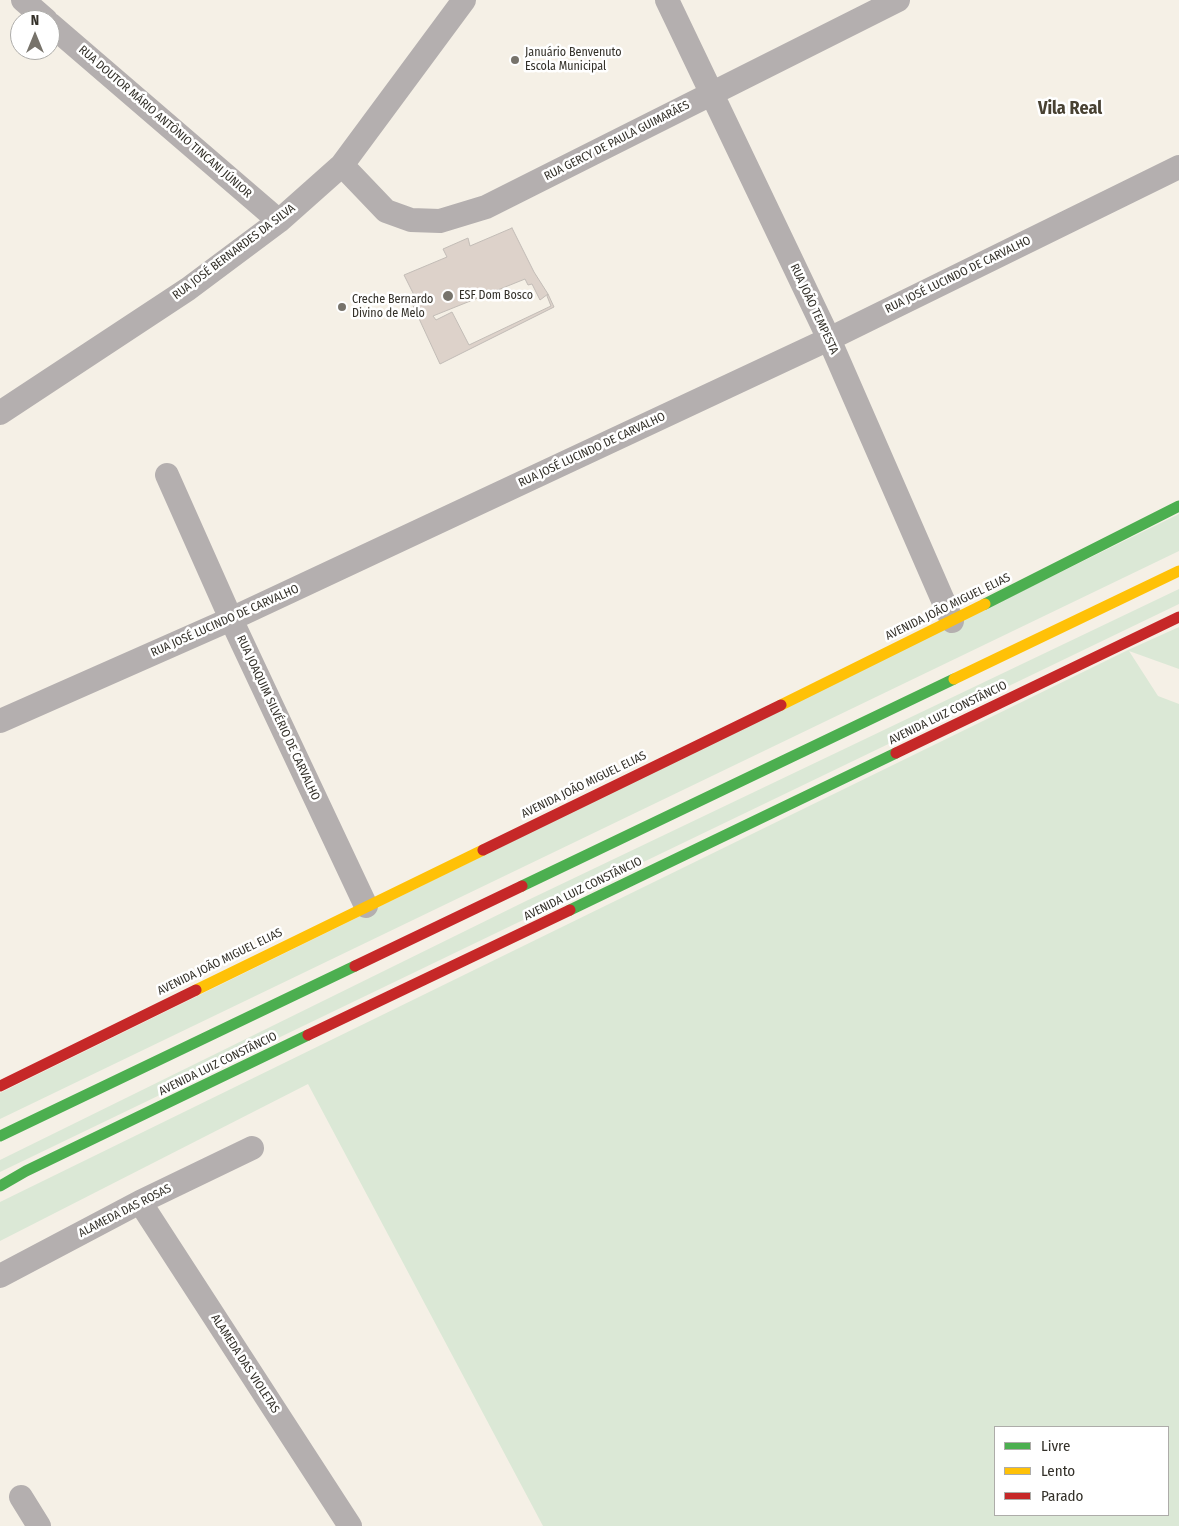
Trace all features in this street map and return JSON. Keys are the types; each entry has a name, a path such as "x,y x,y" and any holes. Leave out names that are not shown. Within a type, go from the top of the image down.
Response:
{"main road":[{"name":"AVENIDA JOÃO MIGUEL ELIAS","path":"0,1086 952,621 1179,506"},
{"path":"0,1136 1179,570"},
{"name":"AVENIDA LUIZ CONSTÂNCIO","path":"0,1186 35,1166 1179,617"}],"street":[{"path":"23,0 34,10"},
{"name":"RUA JOSÉ BERNARDES DA SILVA","path":"0,413 188,289 279,221 342,165 464,0"},
{"name":"RUA JOÃO TEMPESTA","path":"667,0 829,339 952,621"},
{"name":"RUA GERCY DE PAULA GUIMARÃES","path":"342,165 386,211 410,220 440,221 486,207 898,0"},
{"name":"RUA DOUTOR MÁRIO ANTÔNIO TINCANI JÚNIOR","path":"60,33 279,221"},
{"name":"RUA JOSÉ LUCINDO DE CARVALHO","path":"0,721 231,619 829,339 1179,167"},
{"name":"RUA JOAQUIM SILVÉRIO DE CARVALHO","path":"167,475 231,619 366,906"},
{"name":"ALAMEDA DAS ROSAS","path":"0,1276 140,1202 252,1148"},
{"name":"ALAMEDA DAS VIOLETAS","path":"140,1202 350,1526"},
{"path":"21,1497 39,1526"}],"green space":[{"path":"1179,514 1179,551 0,1119 0,1093"},
{"path":"1179,589 1179,604 0,1172 0,1160 526,901"},
{"path":"1179,627 1179,669 1129,651 1158,696 1179,704 1179,1526 543,1526 308,1084 0,1241 0,1202 1128,650"}],"building":[{"name":"ESF Dom Bosco","path":"512,228 534,272 548,294 554,307 440,364 409,297 414,295 404,275 447,257 443,249 468,238 470,246","holes":["525,279 528,285 532,284 540,300 548,294 551,306 469,345 452,312 436,320 433,316"]}],"traffic: fast":[{"path":"985,604 1179,506"},
{"path":"522,886 954,679"},
{"path":"570,910 896,753"},
{"path":"0,1136 355,966"},
{"path":"0,1186 26,1171 308,1035"}],"traffic: slow":[{"path":"954,679 1179,571"},
{"path":"781,705 985,604"},
{"path":"196,990 483,850"}],"traffic: jam":[{"path":"896,753 1179,617"},
{"path":"483,850 781,705"},
{"path":"355,966 522,886"},
{"path":"308,1035 570,910"},
{"path":"0,1086 196,990"}],"place":[{"name":"Januário Benvenuto Escola Municipal","path":"515,60"},
{"name":"ESF Dom Bosco","path":"448,296"},
{"name":"Creche Bernardo Divino de Melo","path":"342,307"}],"district":[{"name":"Vila Real","path":"1070,109"}]}
